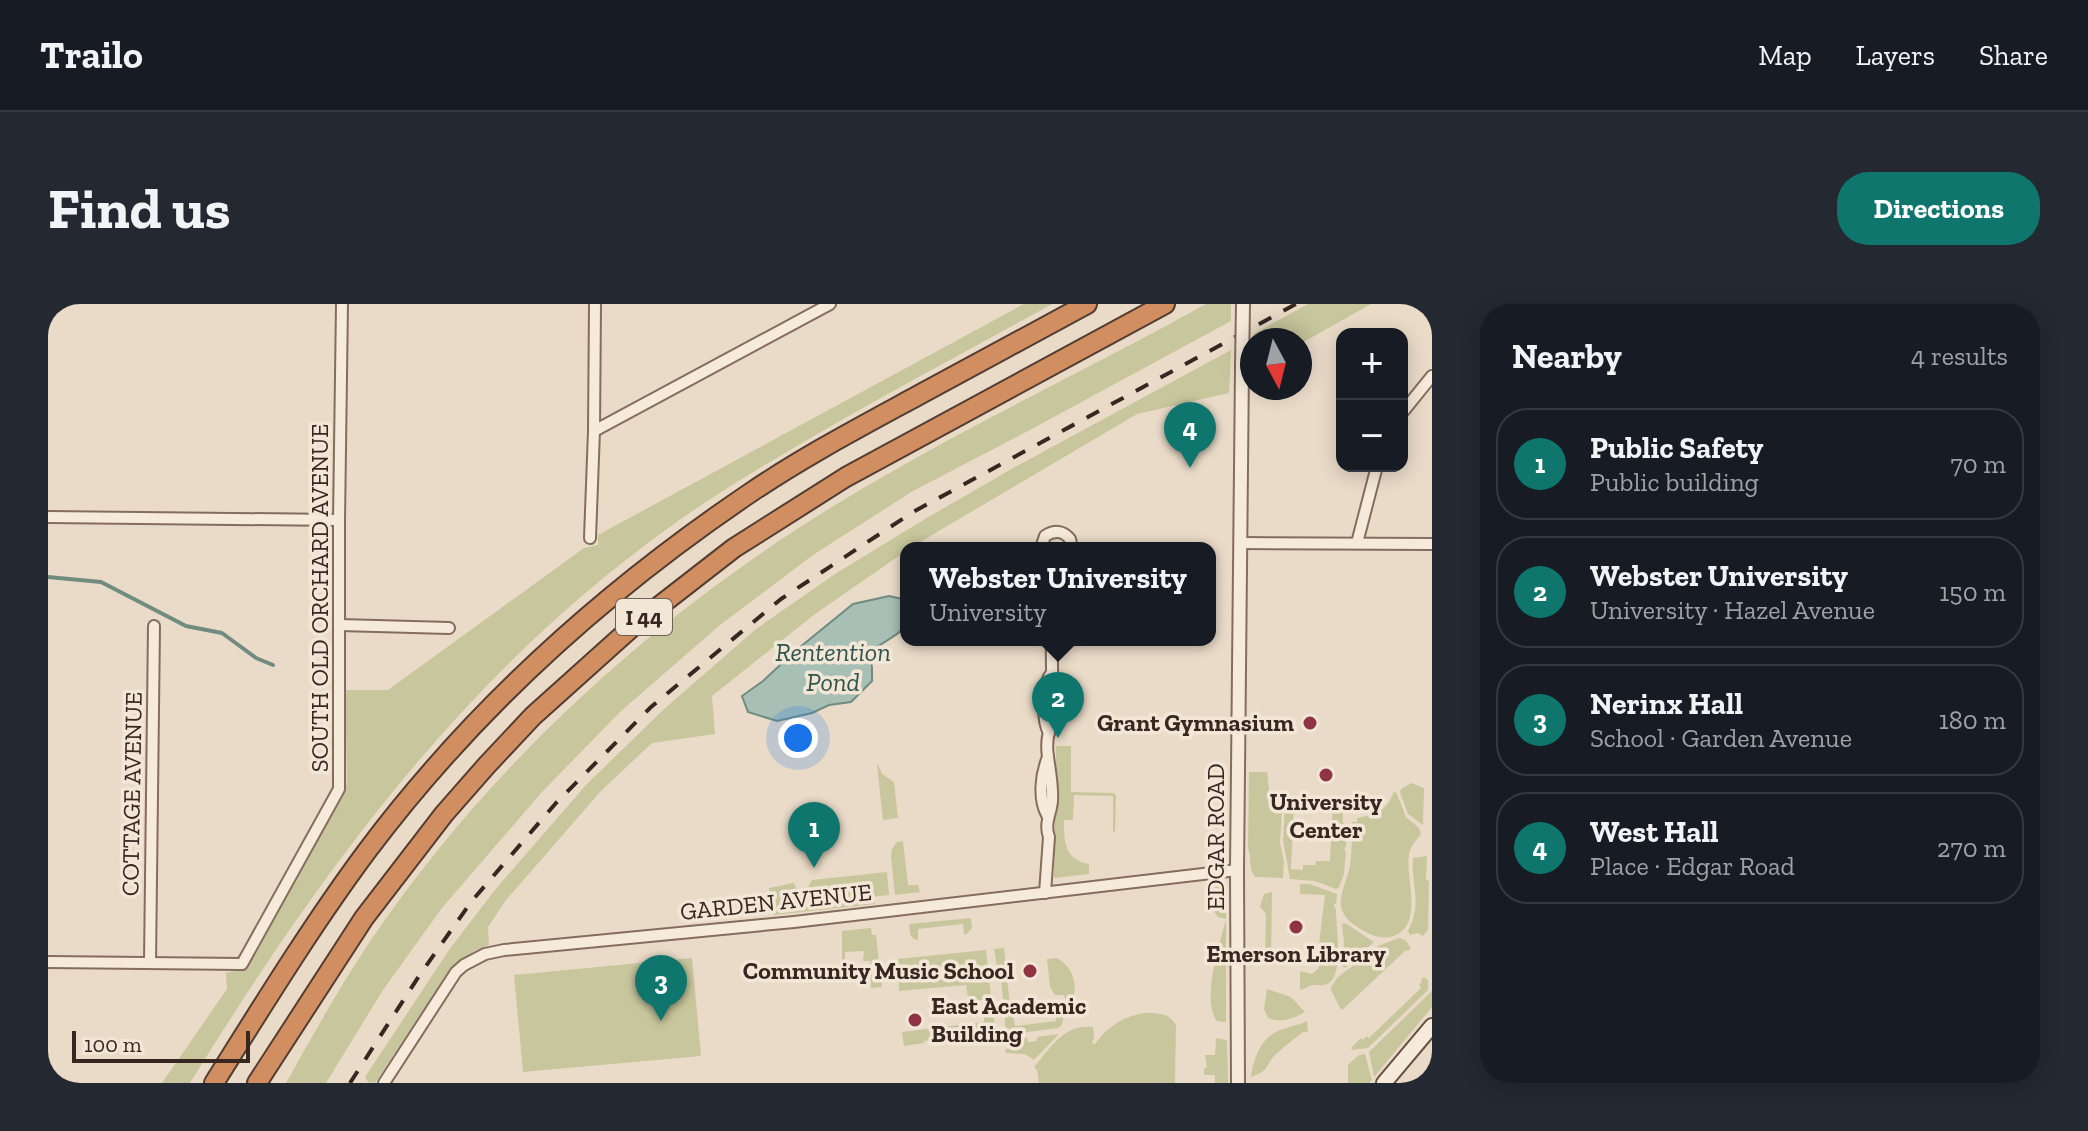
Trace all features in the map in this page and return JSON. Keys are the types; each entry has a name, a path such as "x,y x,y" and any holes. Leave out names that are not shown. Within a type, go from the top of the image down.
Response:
{"highway":[{"name":"I 44","path":"214,1083 293,958 369,849 455,747 548,652 650,566 752,492 854,430 1087,304"},
{"name":"I 44","path":"257,1083 364,918 444,814 533,716 631,628 734,548 846,477 1165,304"}],"main road":[{"path":"1384,1083 1432,1026"}],"street":[{"name":"SOUTH OLD ORCHARD AVENUE","path":"150,963 242,964 339,789 342,304"},
{"path":"590,538 595,304"},
{"path":"594,431 830,304"},
{"name":"EDGAR ROAD","path":"1238,1083 1243,304"},
{"path":"1408,406 1432,376"},
{"path":"1357,543 1375,472"},
{"path":"48,517 339,520"},
{"path":"1043,542 1049,533 1059,531 1071,542"},
{"path":"1241,543 1432,544"},
{"path":"340,625 449,628"},
{"name":"COTTAGE AVENUE","path":"150,963 154,626"},
{"path":"1045,893 1049,837 1047,815 1052,804 1048,757 1054,681 1051,674 1052,646"},
{"name":"GARDEN AVENUE","path":"384,1083 456,972 485,954 794,922 1237,870"},
{"path":"48,962 150,963"}],"shaded area":[{"path":"1024,304 1052,304 839,422 719,493 593,587 524,648 461,713 344,854 291,928 190,1083 162,1083 227,989 226,973 241,969 249,961 345,793 345,690 388,690 584,548 598,545 598,535"},
{"path":"1206,304 1231,304 1231,321 913,491 813,555 720,625 620,712 542,792 442,908 383,990 326,1083 286,1083 371,940 422,870 477,803 536,740 665,625 734,572 879,479"},
{"path":"1308,304 1371,304 1312,337 1312,328 1264,328"},
{"path":"1231,350 1229,393 1137,414 920,542 900,542 900,555 815,614 712,696 715,734 652,743 601,791 506,900 488,927 489,945 476,950 451,968 375,1083 368,1082 365,1077 449,950 494,891 586,785 663,710 756,629 835,574 1015,467"},
{"path":"1056,746 1071,746 1071,792 1114,793 1116,796 1115,832 1113,796 1074,795 1073,820 1064,820 1067,848 1075,858 1089,864 1089,874 1054,878"},
{"path":"878,764 882,774 894,782 898,818 883,820"},
{"path":"1249,772 1267,772 1271,796 1282,808 1280,844 1284,861 1283,878 1255,877 1252,870 1248,848"},
{"path":"1411,783 1424,788 1423,825 1408,814 1400,792"},
{"path":"1394,791 1406,817 1419,828 1421,834 1409,855 1412,902 1408,924 1401,932 1381,937 1351,922 1343,913 1341,902 1350,865 1352,822 1380,810"},
{"path":"1333,796 1342,797 1343,823 1347,824 1344,874 1339,887 1336,889 1315,881 1290,879 1283,840 1285,805 1294,806 1291,869 1303,870 1303,865 1330,861"},
{"path":"903,841 908,885 918,885 920,892 895,895 892,849 897,842"},
{"path":"1427,856 1428,930 1423,936 1418,933 1410,935 1408,931 1416,903 1413,858"},
{"path":"887,872 889,895 815,903 813,898 807,896 806,891 812,880"},
{"path":"794,883 803,896 796,906 771,908 769,888"},
{"path":"1300,884 1310,884 1337,894 1334,907 1338,963 1331,981 1300,990 1300,971 1312,974 1319,968 1317,960 1325,895 1300,894"},
{"path":"1223,885 1226,889 1226,919 1215,913 1215,887"},
{"path":"1272,892 1271,960 1265,960 1266,917 1260,907 1264,894"},
{"path":"874,900 875,904 774,915 769,911"},
{"path":"971,918 972,928 967,934 964,934 963,924 918,929 918,940 910,935 909,924"},
{"path":"1226,919 1226,1022 1217,1021 1213,1012 1211,986"},
{"path":"1342,924 1374,942 1345,968 1342,966"},
{"path":"871,928 872,935 876,935 882,987 871,988 870,961 863,961 864,951 845,952 845,978 842,978 842,931"},
{"path":"1399,938 1411,948 1342,1010 1330,989 1337,978 1378,946"},
{"path":"1004,948 1010,1006 1004,1007 994,949"},
{"path":"986,950 992,1005 986,1005 985,1000 972,1001 968,998 966,985 899,991 898,959"},
{"path":"692,958 701,1056 523,1072 514,975"},
{"path":"1057,958 1072,975 1074,998 1055,995 1050,987 1047,959"},
{"path":"1424,977 1428,980 1428,990 1368,1048 1352,1050 1361,1038 1369,1038 1421,988 1419,985"},
{"path":"1267,989 1291,997 1305,1012 1287,1020 1268,1018 1264,1009"},
{"path":"1432,991 1432,1007 1374,1077 1369,1052"},
{"path":"1054,1004 1064,1013 1062,1025 1058,1028 1013,1034 1005,1026 1005,1015 1013,1014 1015,1026 1056,1021"},
{"path":"1145,1013 1167,1016 1176,1025 1175,1083 1039,1083 1034,1067 1066,1033 1093,1027 1092,1043 1095,1044 1117,1023"},
{"path":"992,1016 995,1027 989,1036 975,1038 974,1035 967,1036 967,1039 953,1038 932,1043 932,1040 904,1046 902,1032 984,1022 984,1017"},
{"path":"1307,1021 1308,1032 1296,1037 1276,1054 1264,1070 1251,1077 1256,1057 1270,1036"},
{"path":"1059,1034 1034,1060 1025,1054 1006,1053 1005,1050 1014,1039 1037,1041 1037,1037"},
{"path":"1216,1038 1227,1040 1228,1083 1215,1083 1215,1075 1204,1075 1204,1068 1207,1068 1205,1055 1215,1055"},
{"path":"1365,1054 1372,1080 1369,1083 1348,1083 1348,1065 1359,1055"}],"water":[{"name":"Rentention Pond","path":"889,596 900,599 900,631 869,653 872,681 851,702 829,705 812,713 777,721 748,712 742,696 853,604"}],"waterway":[{"path":"48,577 101,582 186,626 222,633 256,658 273,665"}],"railway":[{"path":"350,1083 471,902 556,803 651,707 781,599 913,512 1296,304"}],"place":[{"name":"West Hall","path":"1190,468"},
{"name":"Grant Gymnasium","path":"1310,723"},
{"name":"Webster University","path":"1058,738"},
{"name":"University Center","path":"1326,775"},
{"name":"Public Safety","path":"814,868"},
{"name":"Emerson Library","path":"1296,927"},
{"name":"Community Music School","path":"1030,971"},
{"name":"East Academic Building","path":"915,1020"},
{"name":"Nerinx Hall","path":"661,1021"}]}
